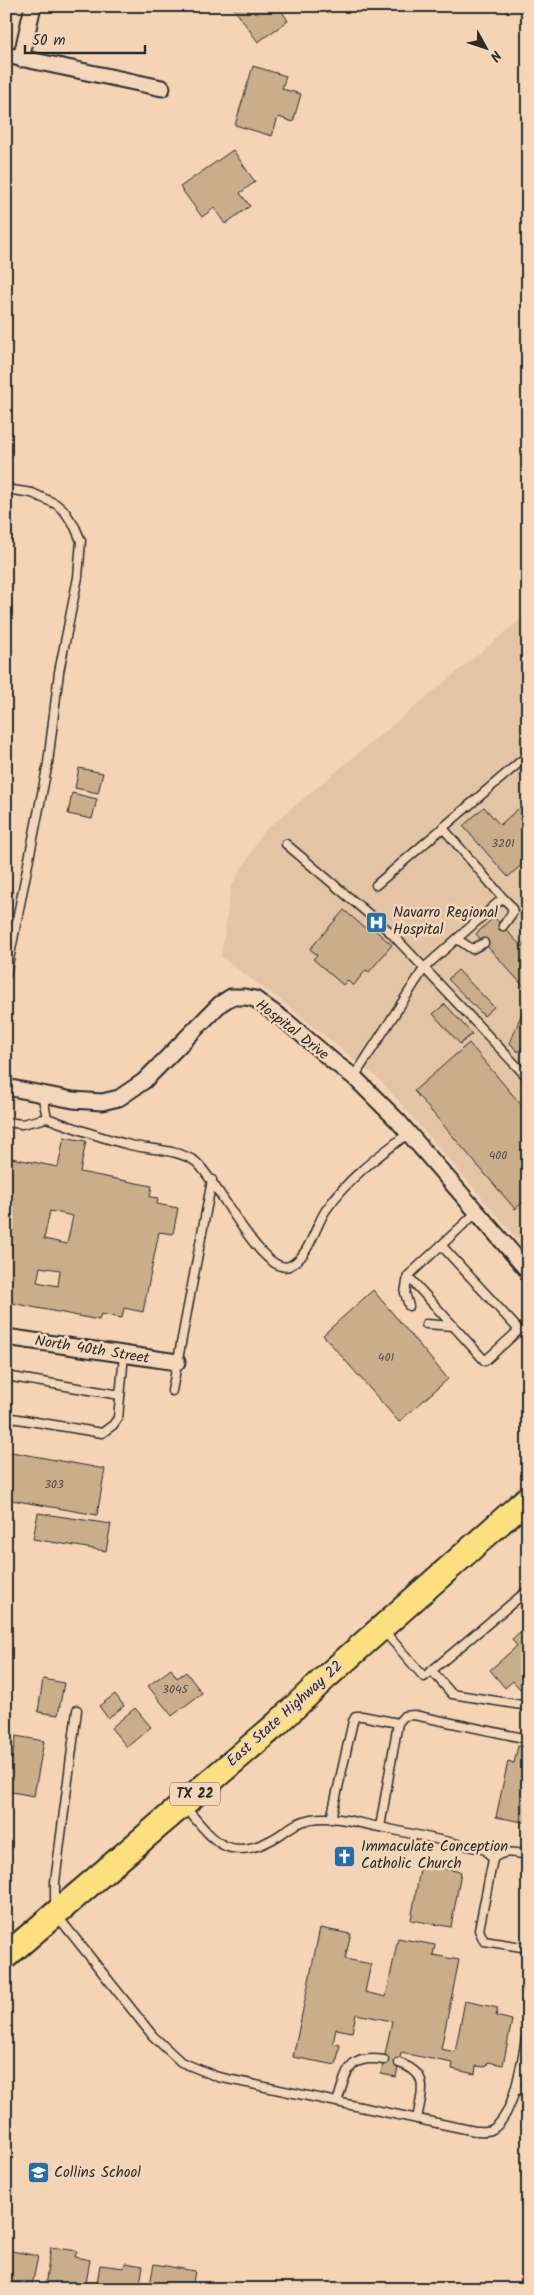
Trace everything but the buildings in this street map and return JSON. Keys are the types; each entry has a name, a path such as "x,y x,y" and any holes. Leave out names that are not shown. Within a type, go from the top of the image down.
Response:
{"main road":[{"name":"TX 22","path":"381,1628 528,1498"},
{"name":"East State Highway 22","path":"6,1956 277,1724 381,1628"}],"street":[{"path":"34,6 14,57 162,88"},
{"name":"Hospital Drive","path":"6,1087 73,1100 102,1102 119,1098 144,1081 220,1004 231,997 255,999 287,1022 354,1077 409,1133 528,1271"},
{"name":"North 40th Street","path":"6,1336 177,1362"}],"lane":[{"path":"6,489 32,493 56,504 65,512 75,527 81,541 78,577 59,672 48,763 6,975"},
{"path":"376,886 528,755"},
{"path":"443,828 511,906 513,912 503,926"},
{"path":"286,844 390,932 528,1078"},
{"path":"354,1077 425,967 503,898"},
{"path":"456,939 472,950 484,943"},
{"path":"42,1094 47,1118"},
{"path":"6,1122 22,1124 47,1118 131,1145 172,1153 195,1162 212,1180 263,1254 279,1266 289,1266 302,1256 324,1213 342,1187 409,1133"},
{"path":"172,1391 212,1180"},
{"path":"409,1306 405,1293 408,1276 477,1212"},
{"path":"408,1276 485,1361 519,1330 441,1245"},
{"path":"426,1324 453,1326"},
{"path":"6,1417 102,1433 113,1425 118,1418 124,1355"},
{"path":"6,1376 120,1395"},
{"path":"381,1628 424,1677 528,1590"},
{"path":"432,1671 452,1694 528,1706"},
{"path":"77,1710 55,1882 55,1913 153,2036 181,2062 218,2077 475,2132 490,2130 506,2116 515,2089 528,2029"},
{"path":"380,1827 398,1723 404,1716 414,1715 528,1739"},
{"path":"331,1819 352,1721 356,1716 362,1716 398,1723"},
{"path":"182,1805 218,1844 232,1849 252,1848 272,1840 289,1826 312,1819 331,1819 380,1827 486,1850 493,1859"},
{"path":"528,1854 506,1852 499,1854 493,1859 479,1930 480,1937 484,1941 528,1948"},
{"path":"337,2102 346,2076 354,2063 366,2058 384,2060"},
{"path":"399,2063 413,2068 420,2076 422,2091 417,2119"},
{"path":"515,2089 528,2091"}],"shaded area":[{"name":"Navarro Regional Hospital","path":"528,613 528,1251 381,1081 279,999 221,957 231,887 263,832"}],"place":[{"name":"Navarro Regional Hospital","path":"377,922"},
{"name":"Immaculate Conception Catholic Church","path":"345,1856"},
{"name":"Collins School","path":"38,2173"}]}
